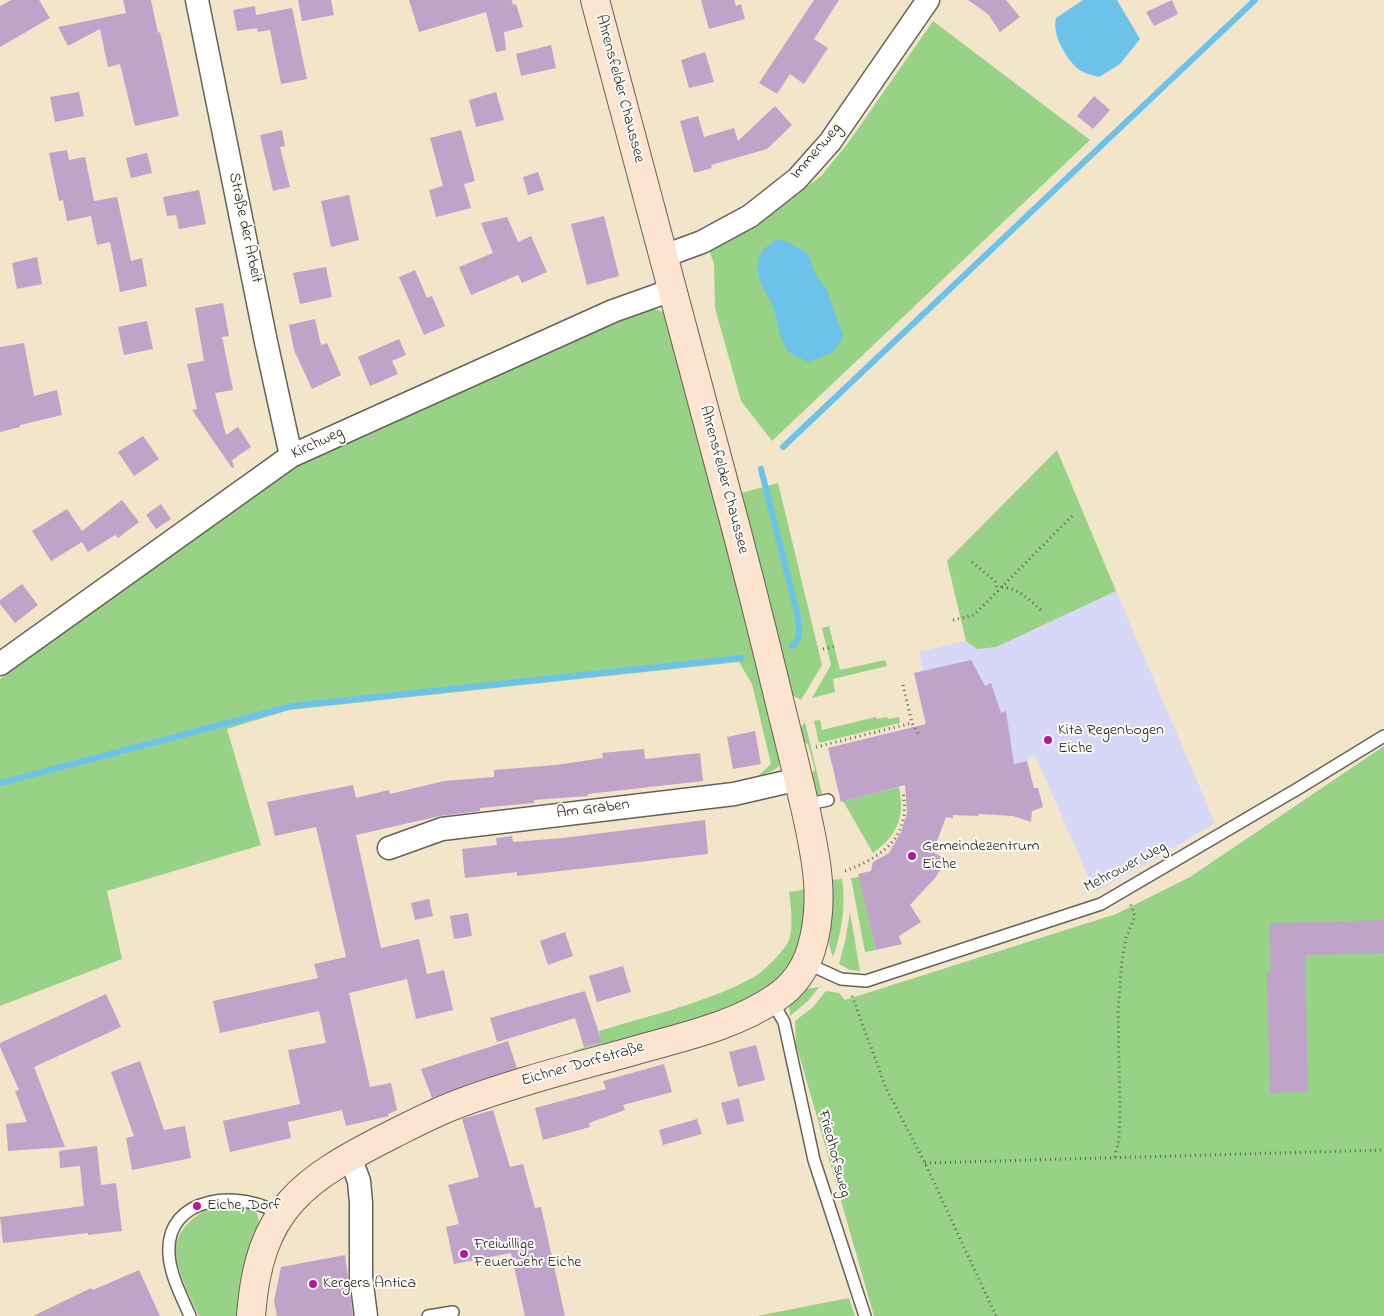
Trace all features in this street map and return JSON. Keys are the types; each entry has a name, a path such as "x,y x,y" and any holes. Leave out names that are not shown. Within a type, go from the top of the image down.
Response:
{"main road":[{"name":"Ahrensfelder Chaussee","path":"595,0 754,597 810,794 819,903 817,924 806,963"},
{"name":"Eichner Dorfstraße","path":"251,1316 253,1291 261,1254 267,1239 280,1215 298,1193 320,1175 350,1157 424,1119 460,1103 542,1077 716,1027 747,1014 772,1001 789,988 806,963"}],"street":[{"name":"Straße der Arbeit","path":"198,0 266,342 291,456"},
{"name":"Immenweg","path":"664,256 702,242 750,216 797,179 830,142 928,0"},
{"name":"Kirchweg","path":"0,664 291,456 613,311 672,290"},
{"name":"Am Graben","path":"389,848 442,830 734,794 810,794"},
{"path":"350,1157 359,1181 361,1277 366,1316"}],"lane":[{"name":"Mehrower Weg","path":"806,963 829,975 847,981 866,981 1101,904 1384,736"},
{"name":"Friedhofsweg","path":"772,1001 784,1022 814,1160 865,1316"},
{"path":"190,1316 172,1270 169,1254 170,1235 180,1216 192,1208 225,1200 255,1202 270,1208 280,1215"},
{"path":"428,1316 453,1312"}],"path":[{"path":"953,620 974,615 1072,516"},
{"path":"972,562 995,581 998,590"},
{"path":"1001,587 1021,592 1043,612"},
{"path":"823,649 836,646"},
{"path":"903,685 912,723 920,737"},
{"path":"815,747 912,723"},
{"path":"845,871 875,858 887,848 898,834 905,812 903,791"},
{"path":"1115,1157 1119,1139 1118,1012 1122,959 1126,938 1135,916 1124,891"},
{"path":"847,981 856,1011 886,1088 925,1163 996,1316"},
{"path":"925,1163 1384,1150"}],"shaded area":[{"name":"Kita Regenbogen Eiche","path":"1116,591 1215,823 1095,892 1035,755 1027,761 964,775 927,780 841,801 828,748 901,730 928,737 914,673 923,670 919,652 966,641 996,647"}],"green space":[{"path":"933,21 1090,140 772,441 741,401 715,308 714,264 708,247 764,220 821,176 848,143"},
{"path":"650,307 663,312 669,317 757,654 781,763 779,766 771,772 758,776 771,764 752,684 739,662 289,710 227,729 261,845 107,891 122,959 0,1006 0,679 289,468"},
{"path":"1057,450 1116,591 996,647 977,649 966,641 947,561"},
{"path":"778,483 822,665 801,700 790,694 738,494"},
{"path":"829,626 840,670 885,660 887,666 833,679 835,692 812,698 831,665 822,628"},
{"path":"876,717 877,719 887,717 888,719 899,717 900,723 819,743 814,721 820,720 822,730"},
{"path":"805,722 822,794 813,796 808,776 815,770 808,744 800,741 798,731"},
{"path":"1384,746 1384,1316 874,1316 796,1044 795,1021 813,1007 826,991 839,993 845,1000 1116,914 1190,877"},
{"path":"899,787 901,807 898,824 882,846 873,853 843,801"},
{"path":"859,877 876,950 865,952 851,878"},
{"path":"842,879 844,898 842,918 839,938 833,957 829,944 833,900 832,880"},
{"path":"807,889 798,948 789,966 772,983 749,998 691,1023 577,1057 573,1051 601,1042 599,1031 698,1001 754,977 778,956 788,942 791,931 789,892"},
{"path":"850,912 860,971 850,970 839,964"},
{"path":"819,987 808,1001 790,1016 789,1003 806,989"},
{"path":"233,1206 253,1210 257,1213 259,1222 243,1267 239,1293 239,1316 199,1316 178,1263 176,1255 177,1240 183,1229 198,1215 213,1208"},
{"path":"849,1298 855,1316 757,1316"}],"water":[{"path":"1083,0 1117,0 1140,39 1120,64 1099,77 1087,74 1072,63 1060,45 1056,31 1056,18"},
{"path":"779,239 792,244 808,254 815,274 826,288 843,335 837,347 830,353 808,362 791,353 784,344 779,332 775,312 759,278 758,264 762,252 766,247"}],"building":[{"path":"11,0 39,0 50,18 0,47 0,6"},
{"path":"123,0 151,0 179,116 135,126 120,64 108,67 100,29 68,46 58,27 126,13"},
{"path":"298,0 331,0 334,15 302,21"},
{"path":"409,0 512,0 513,5 516,4 523,27 504,32 506,50 496,52 486,12 419,32"},
{"path":"701,0 734,0 736,6 741,4 745,19 709,29"},
{"path":"814,0 839,0 814,39 828,48 804,84 790,74 777,94 759,83"},
{"path":"968,0 1006,0 1020,17 1000,32 988,14"},
{"path":"1172,0 1178,14 1154,26 1146,12"},
{"path":"255,6 256,15 292,8 307,79 281,84 270,30 258,32 257,28 237,31 233,10"},
{"path":"551,45 556,68 521,76 516,54"},
{"path":"705,52 714,82 689,88 681,60"},
{"path":"79,92 84,116 55,122 50,97"},
{"path":"496,92 504,120 476,127 469,100"},
{"path":"1094,96 1110,110 1093,129 1077,116"},
{"path":"775,106 792,125 767,149 711,165 712,168 694,173 680,121 698,116 704,137 734,128 738,141"},
{"path":"282,130 285,146 280,147 290,187 273,191 260,135"},
{"path":"461,130 475,181 464,184 471,208 436,217 429,190 443,186 430,138"},
{"path":"67,150 69,160 85,157 94,201 117,197 131,261 142,258 147,286 120,292 110,242 97,245 91,216 67,221 63,200 59,201 49,153"},
{"path":"147,153 152,173 131,178 126,158"},
{"path":"538,172 544,190 528,195 523,177"},
{"path":"199,190 206,224 179,229 176,215 167,216 163,197"},
{"path":"349,195 359,240 331,247 321,201"},
{"path":"604,216 619,276 587,285 571,224"},
{"path":"507,217 518,242 531,236 547,272 522,283 518,275 471,295 459,267 493,253 481,223"},
{"path":"37,257 42,284 17,289 12,263"},
{"path":"326,267 332,297 300,304 293,273"},
{"path":"415,270 427,298 432,296 445,326 424,335 399,277"},
{"path":"223,303 229,336 222,337 233,390 215,393 226,435 238,427 251,447 232,460 234,467 232,468 192,410 197,409 187,364 204,361 195,308"},
{"path":"315,319 321,345 327,343 341,375 312,389 294,350 289,325"},
{"path":"147,321 153,349 124,355 118,327"},
{"path":"399,339 406,355 392,361 398,374 370,386 358,357"},
{"path":"24,343 34,396 57,390 62,415 0,432 0,347"},
{"path":"143,436 159,459 134,476 118,452"},
{"path":"122,500 139,522 118,538 115,535 88,552 82,542 51,561 32,531 67,509 82,531"},
{"path":"161,504 171,519 156,529 146,515"},
{"path":"22,584 38,605 15,623 0,604 0,600"},
{"path":"971,660 985,686 991,683 1001,713 1006,711 1014,764 1027,761 1034,788 1038,788 1043,807 1032,811 1031,822 1013,816 979,814 978,816 953,815 953,818 946,817 933,852 947,860 935,878 910,905 921,922 899,936 902,944 876,950 858,874 871,871 873,862 889,853 901,832 907,813 905,785 841,802 828,748 926,724 914,673"},
{"path":"755,731 761,764 733,769 727,737"},
{"path":"644,749 645,759 700,753 703,781 588,794 588,796 534,800 534,803 480,808 480,811 440,816 356,835 381,948 419,939 427,974 444,970 453,1010 416,1019 407,979 349,993 370,1087 391,1083 397,1110 388,1114 389,1116 346,1126 342,1110 288,1122 291,1138 230,1152 223,1121 300,1104 288,1050 326,1043 319,1011 220,1033 213,1001 318,978 314,964 346,957 316,827 275,836 267,802 353,785 356,798 389,790 390,794 444,781 494,777 494,770 556,765 603,758 602,753"},
{"path":"705,820 708,854 517,876 517,872 465,878 462,849 497,845 496,838 512,836 513,842 563,838"},
{"path":"429,899 433,916 415,920 411,903"},
{"path":"468,913 472,936 454,939 450,916"},
{"path":"1384,920 1384,953 1305,955 1308,1092 1270,1093 1267,972 1271,972 1269,923"},
{"path":"565,932 573,956 548,965 540,941"},
{"path":"623,966 631,992 597,1002 589,976"},
{"path":"585,991 602,1042 584,1047 575,1018 497,1042 490,1018"},
{"path":"106,994 121,1027 34,1067 65,1147 8,1151 6,1124 27,1122 15,1091 19,1090 0,1043"},
{"path":"508,1041 517,1068 432,1098 421,1069"},
{"path":"756,1045 765,1080 738,1087 729,1052"},
{"path":"140,1061 164,1130 185,1126 191,1158 132,1170 126,1138 134,1136 111,1072"},
{"path":"664,1064 672,1092 623,1105 625,1110 589,1123 590,1127 543,1140 535,1108 606,1089 603,1081"},
{"path":"739,1098 744,1121 727,1125 721,1103"},
{"path":"493,1110 510,1167 523,1164 535,1208 541,1207 565,1316 525,1316 511,1253 454,1264 446,1227 459,1224 448,1185 479,1177 462,1119"},
{"path":"697,1119 702,1134 663,1145 659,1130"},
{"path":"97,1146 101,1185 116,1183 122,1231 3,1243 0,1217 84,1206 80,1166 60,1168 59,1151"},
{"name":"Kergers Antica","path":"345,1255 353,1316 277,1316 274,1301 281,1267"},
{"path":"139,1270 160,1316 33,1316 91,1288 93,1290"}],"waterway":[{"path":"783,447 1255,0"},
{"path":"761,469 798,617 799,637 792,646"},
{"path":"0,783 292,706 742,658"}],"place":[{"name":"Kita Regenbogen Eiche","path":"1048,740"},
{"name":"Gemeindezentrum Eiche","path":"912,856"},
{"name":"Eiche, Dorf","path":"197,1206"},
{"name":"Freiwillige Feuerwehr Eiche","path":"464,1254"},
{"name":"Kergers Antica","path":"313,1284"}]}
